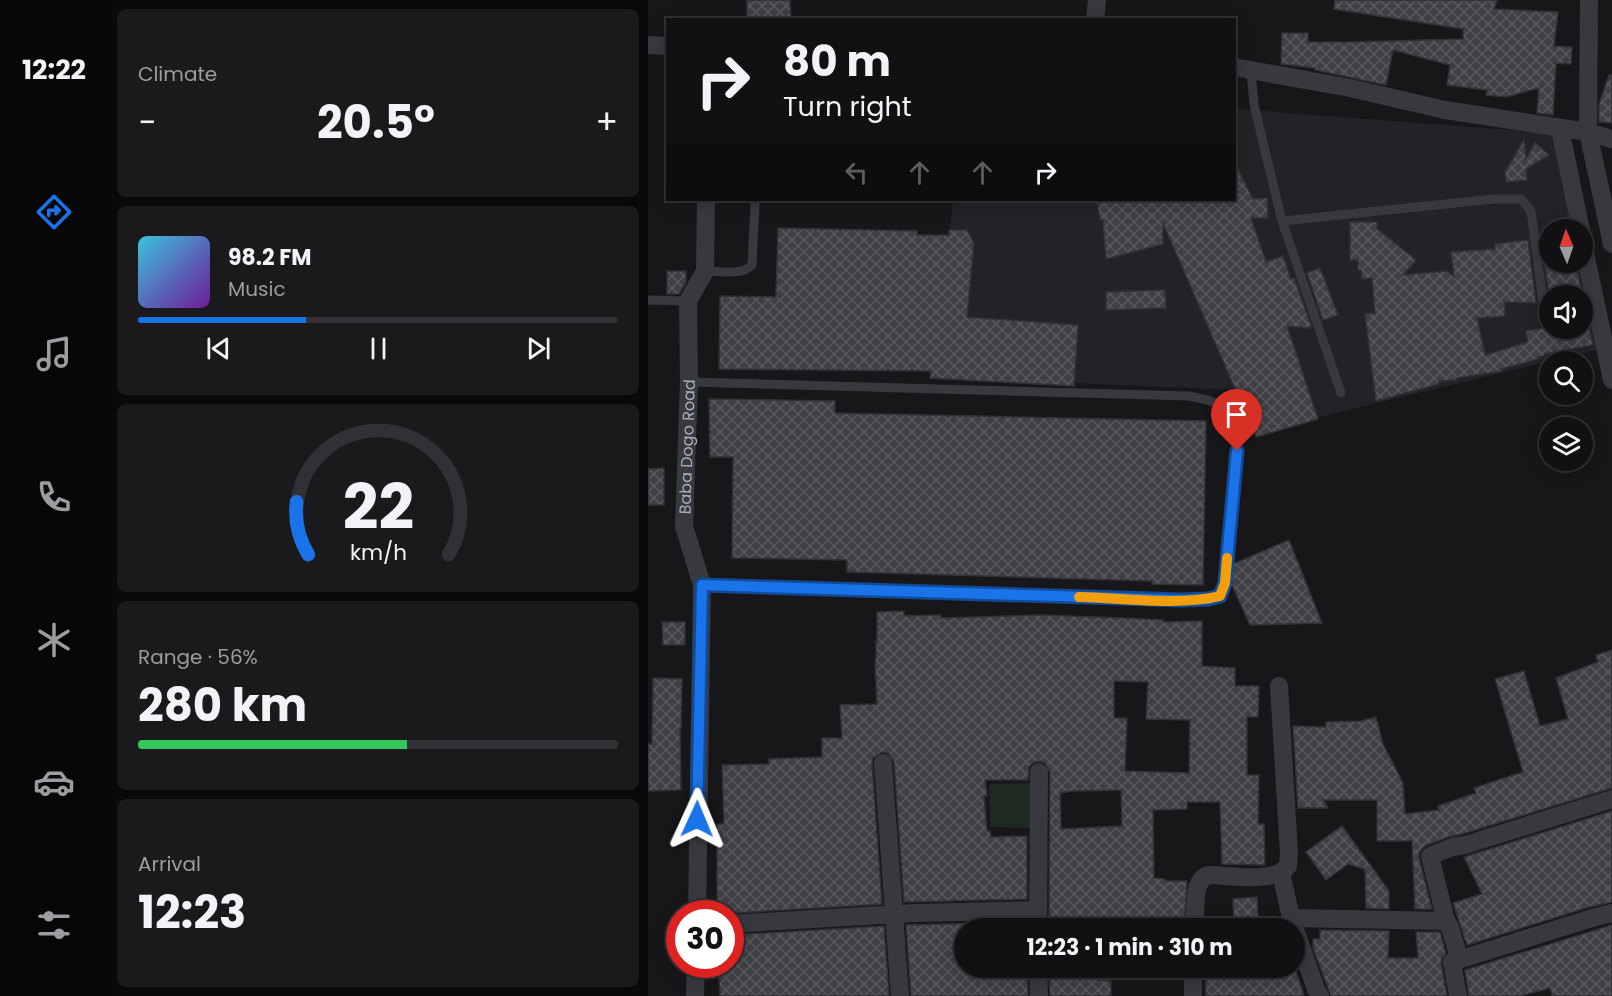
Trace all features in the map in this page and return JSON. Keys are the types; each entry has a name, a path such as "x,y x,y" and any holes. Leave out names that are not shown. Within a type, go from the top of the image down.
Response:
{"street":[{"path":"1095,18 1097,0"},
{"path":"1589,0 1588,132 1612,244"},
{"path":"648,45 666,46"},
{"path":"1243,68 1350,88 1445,110 1588,132 1612,139"},
{"path":"1561,134 1579,219"},
{"path":"688,301 705,271 706,201"},
{"path":"1589,273 1612,380"},
{"name":"Baba Dogo Road","path":"688,301 689,382 684,526 702,585 697,900"},
{"path":"1196,918 1199,881 1202,877 1218,875 1255,877 1281,873 1288,866 1279,686"},
{"path":"883,763 900,996"},
{"path":"1038,918 1039,772"},
{"path":"1452,962 1459,958 1446,921 1430,856 1452,847 1465,845 1612,799"},
{"path":"1281,873 1292,918"},
{"path":"1452,962 1612,913"},
{"path":"744,923 893,914 1009,918"},
{"path":"1305,918 1446,921"},
{"path":"1305,954 1320,996"},
{"path":"1452,962 1458,996"},
{"path":"695,996 696,978"},
{"path":"1038,978 1039,996"},
{"path":"1193,978 1193,996"}],"lane":[{"path":"1243,68 1282,221 1341,393"},
{"path":"1282,221 1494,199 1521,199 1531,211 1540,285"},
{"path":"705,271 739,271 746,270 752,265 755,204"},
{"path":"648,300 688,301"},
{"path":"689,382 1189,396 1224,405 1232,413 1239,429 1225,583 1220,596 1182,600 702,585"}],"shaded area":[{"path":"1236,109 1565,134 1583,219 1539,219 1539,273 1593,273 1593,270 1609,347 1592,351 1539,351 1539,364 1253,433 1234,390 934,377 953,201 1236,201"},
{"path":"1034,783 1033,828 990,827 989,784"}],"building":[{"path":"747,0 790,0 791,18 747,18"},
{"path":"1335,0 1497,0 1494,9 1558,12 1554,46 1572,47 1571,64 1556,63 1553,115 1537,113 1539,88 1506,97 1486,95 1487,90 1447,85 1450,65 1393,50 1386,85 1315,70 1315,68 1281,64 1282,33 1308,33 1308,42 1463,39 1463,29 1334,9"},
{"path":"1609,75 1612,75 1612,123 1599,122 1599,104"},
{"path":"1524,140 1526,159 1535,143 1549,155 1526,169 1527,180 1506,182 1505,172"},
{"path":"1236,165 1253,199 1267,198 1268,218 1251,218 1266,262 1283,256 1291,279 1294,278 1311,325 1310,328 1287,326 1318,419 1256,437 1163,223 1163,244 1106,259 1103,220 1100,220 1097,203 1104,201 1236,201"},
{"path":"1350,222 1377,222 1377,229 1416,260 1403,275 1447,271 1454,277 1451,252 1495,249 1495,244 1528,240 1536,303 1504,302 1505,316 1477,318 1485,355 1528,342 1526,331 1539,329 1539,339 1592,339 1593,345 1560,351 1539,351 1538,359 1501,369 1502,371 1457,378 1457,380 1439,381 1439,384 1376,401 1365,314 1375,313 1372,278 1362,279 1361,270 1358,270 1358,260 1350,260"},
{"path":"778,228 917,231 917,235 949,235 949,230 967,230 974,243 967,317 1078,325 1074,386 930,378 931,371 719,369 720,296 776,297"},
{"path":"1320,268 1338,315 1323,320 1307,273"},
{"path":"667,271 686,271 686,282 679,294 667,294"},
{"path":"1546,273 1578,273 1580,285 1548,285"},
{"path":"1165,290 1166,308 1106,310 1106,292"},
{"path":"709,399 835,401 835,413 1206,421 1203,585 1152,584 1152,581 847,572 847,560 732,558 733,457 710,457"},
{"path":"664,468 664,505 648,505 648,469"},
{"path":"1289,540 1322,623 1250,625 1232,585 1233,564"},
{"path":"904,611 904,616 941,615 941,618 1041,615 1163,620 1163,622 1202,621 1202,666 1235,668 1235,686 1259,686 1258,717 1247,717 1247,775 1259,775 1258,824 1264,824 1265,865 1222,864 1220,802 1187,802 1187,809 1153,810 1154,878 1165,879 1165,881 1187,881 1185,918 1049,918 1050,772 1045,763 1038,761 1029,767 1028,780 985,780 987,831 990,831 991,837 1027,836 1027,899 904,902 894,762 888,753 882,752 873,758 872,764 882,904 744,912 744,900 717,900 717,824 724,824 722,765 769,764 769,759 822,757 822,738 842,738 840,705 877,704 875,660 877,612","holes":["1114,681 1148,682 1146,719 1190,720 1189,773 1125,771 1127,718 1114,718","1121,790 1122,826 1061,829 1060,793"]},
{"path":"662,622 685,622 685,645 663,645"},
{"path":"1612,650 1612,788 1425,846 1419,853 1419,858 1432,909 1415,909 1412,841 1377,841 1377,800 1323,800 1328,808 1298,808 1293,726 1326,727 1326,722 1361,721 1376,717 1383,744 1403,783 1405,814 1439,810 1438,806 1476,793 1474,788 1523,772 1495,679 1524,671 1540,726 1568,719 1556,678 1598,662 1596,655"},
{"path":"653,678 682,679 681,790 648,791 648,744 652,744"},
{"path":"1612,811 1612,902 1467,945 1453,903 1482,894 1464,857"},
{"path":"1342,826 1389,891 1389,909 1366,908 1365,869 1348,864 1326,880 1306,852"},
{"path":"1257,897 1258,918 1234,918 1233,899"},
{"path":"954,924 954,978 1027,978 1028,996 911,996 906,925"},
{"path":"1612,925 1612,996 1552,996 1550,988 1520,996 1469,996 1465,970"},
{"path":"884,926 889,996 720,996 719,978 744,978 744,934"},
{"path":"1320,930 1389,931 1388,958 1418,958 1416,932 1440,932 1446,953 1441,963 1447,996 1331,996 1313,948 1313,939 1320,939"},
{"path":"1049,978 1098,978 1098,980 1111,981 1111,996 1050,996"},
{"path":"1205,978 1298,978 1304,996 1206,996"}],"slow traffic":[{"path":"1079,597 1182,600 1220,596 1225,583 1227,558"}],"route":[{"path":"697,819 702,585 1182,600 1220,596 1225,583 1237,451"}]}
